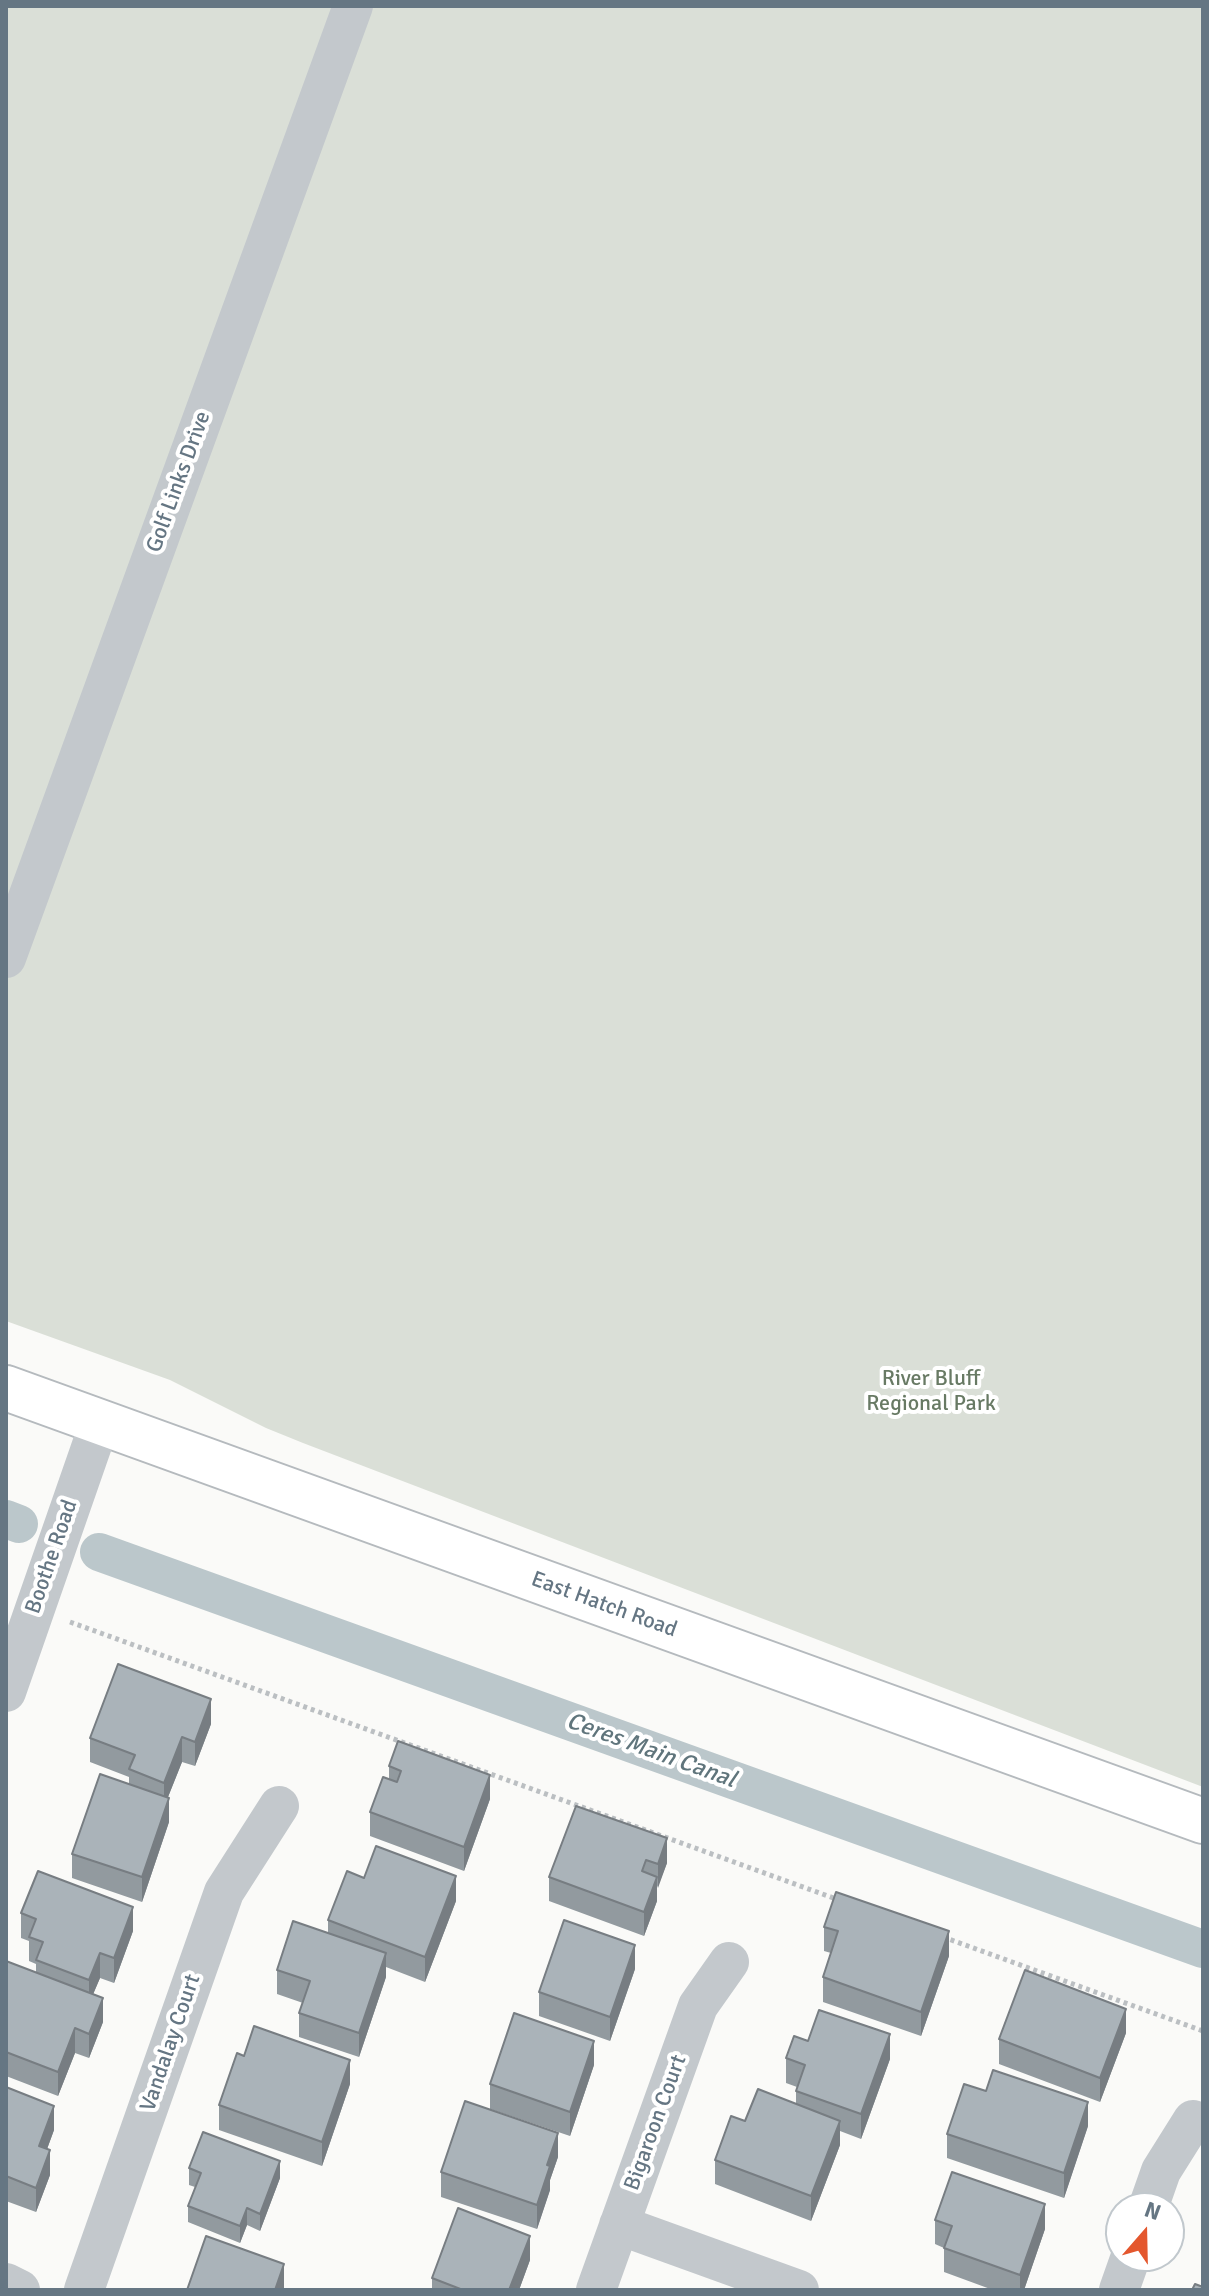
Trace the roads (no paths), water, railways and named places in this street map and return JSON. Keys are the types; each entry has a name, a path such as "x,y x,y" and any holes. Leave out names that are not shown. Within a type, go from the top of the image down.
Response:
{"main road":[{"name":"East Hatch Road","path":"6,1388 1203,1821"}],"street":[{"name":"Golf Links Drive","path":"6,958 353,6"},
{"name":"Boothe Road","path":"6,1692 100,1422"},
{"name":"Vandalay Court","path":"84,2290 224,1892 279,1806"},
{"name":"Bigaroon Court","path":"596,2290 698,2006 729,1962"},
{"path":"1154,2192 1161,2171 1193,2120"},
{"path":"619,2225 799,2290"},
{"path":"6,2283 20,2290"}],"waterway":[{"name":"Ceres Main Canal","path":"6,1519 19,1524"},
{"name":"Ceres Main Canal","path":"99,1552 1203,1949"}],"park label":[{"name":"River Bluff Regional Park","path":"931,1392"}]}
